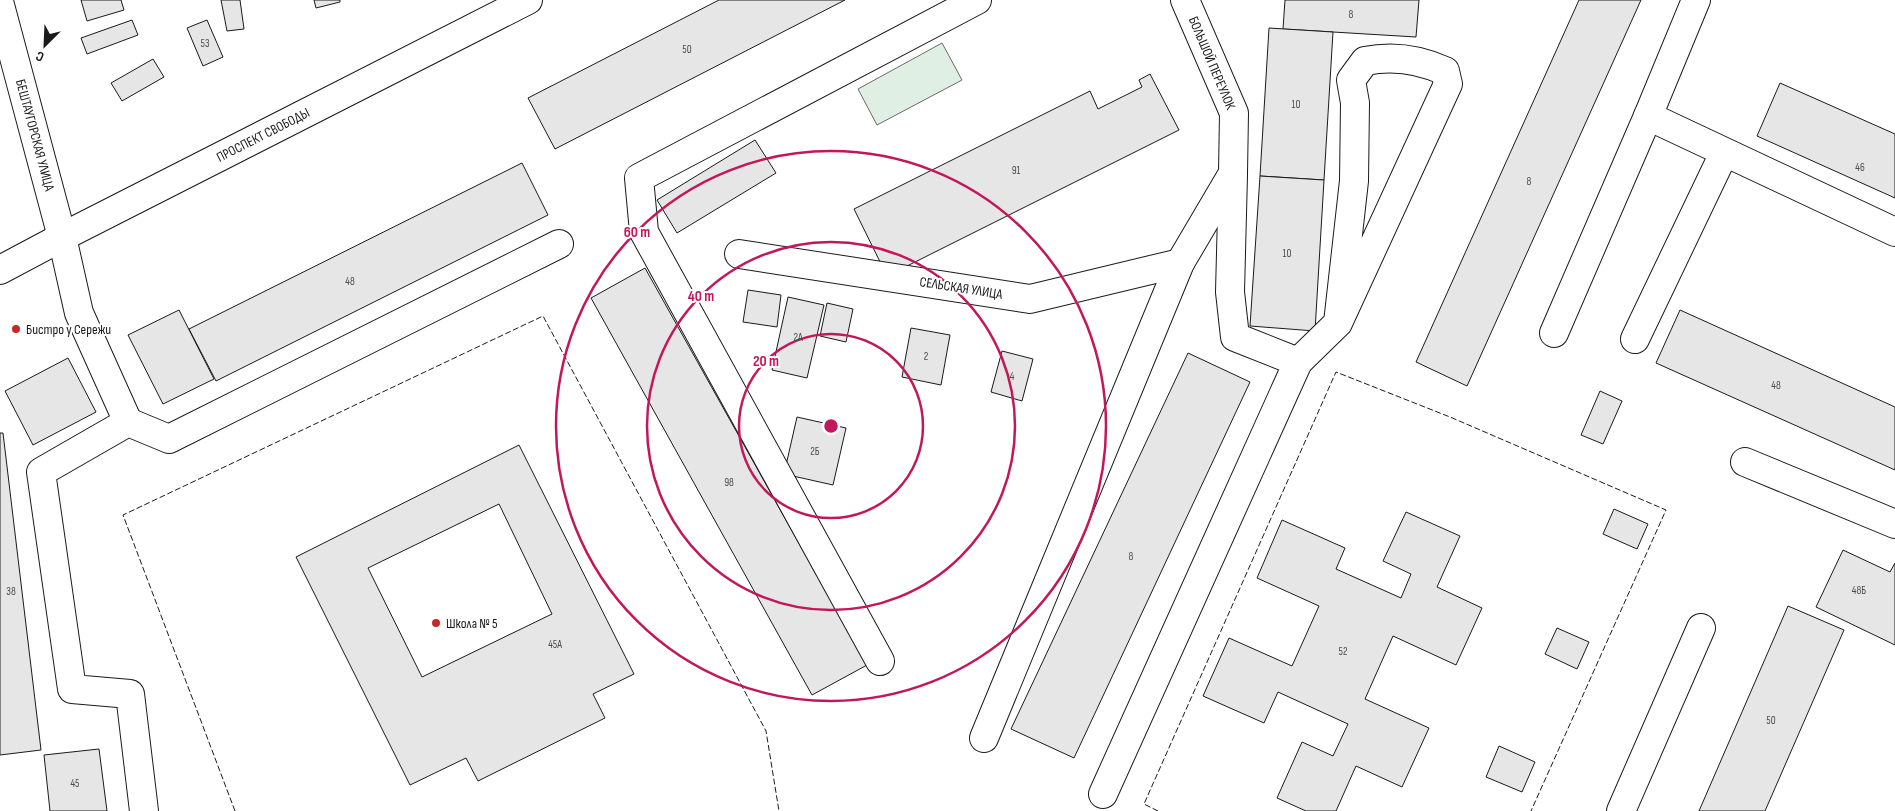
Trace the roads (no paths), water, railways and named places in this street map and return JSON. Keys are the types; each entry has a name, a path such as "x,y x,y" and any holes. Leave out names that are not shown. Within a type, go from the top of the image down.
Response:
{"street":[{"name":"ПРОСПЕКТ СВОБОДЫ","path":"0,270 528,0"},
{"path":"880,661 644,232 639,178 978,0"},
{"name":"БОЛЬШОЙ ПЕРЕУЛОК","path":"984,738 1180,263 1233,173 1234,113 1185,0"},
{"path":"1554,333 1696,0"},
{"name":"БЕШТАУГОРСКАЯ УЛИЦА","path":"0,4 62,237 79,313 128,422"},
{"path":"1104,794 1298,362 1338,324 1448,84 1445,71 1428,63 1383,57 1365,60 1351,80 1355,103 1354,181 1338,324"},
{"path":"1648,116 1895,232"},
{"path":"1635,339 1724,153"},
{"path":"1233,173 1230,292 1235,337 1298,362"},
{"path":"144,811 130,694 72,689 41,472 128,422 169,439 559,244"},
{"name":"СЕЛЬСКАЯ УЛИЦА","path":"739,254 1030,299 1180,263"},
{"path":"1746,462 1895,524"},
{"path":"1622,811 1701,628"}],"place":[{"name":"Бистро у Сережи","path":"16,329"},
{"name":"Школа № 5","path":"436,623"}]}
